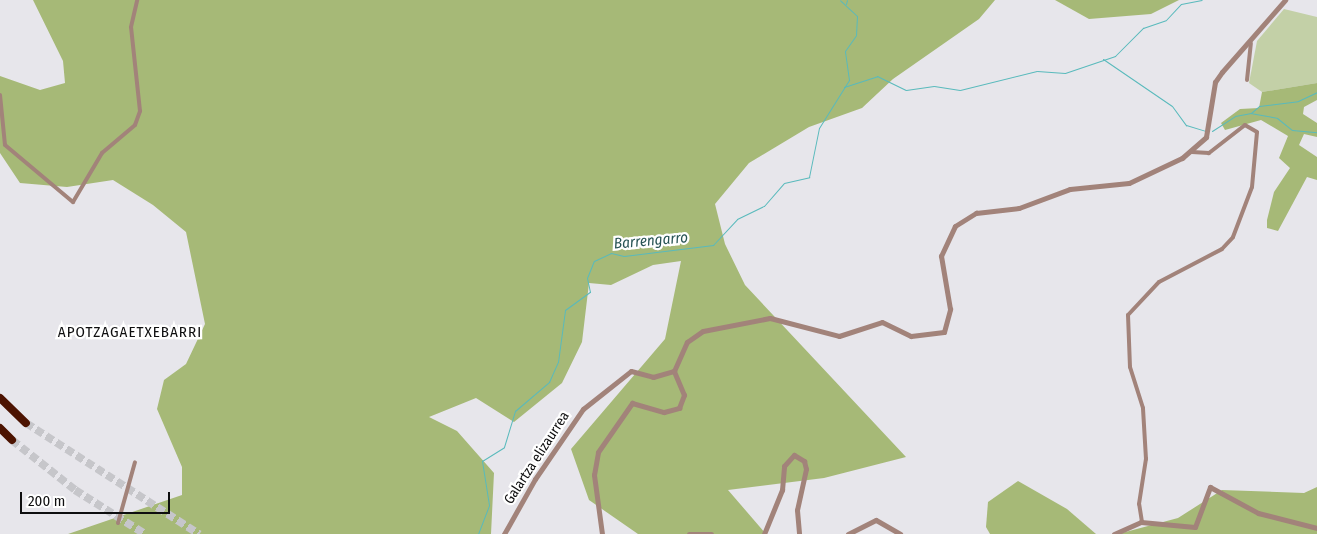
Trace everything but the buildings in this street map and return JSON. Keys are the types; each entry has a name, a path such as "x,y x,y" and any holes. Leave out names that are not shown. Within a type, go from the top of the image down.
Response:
{"highway":[{"path":"0,398 26,423"},
{"path":"0,428 12,440"}],"street":[{"path":"0,95 5,145 72,202 102,153 135,125 140,111 131,27 137,0"},
{"path":"602,534 594,475 598,452 632,403 664,412 679,408 684,395 674,371 694,335 762,318 784,319 839,336 882,322 911,336 940,335 948,325 950,309 942,249 961,221 987,211 1019,208 1077,188 1129,183 1192,152 1206,137 1215,82 1285,0"},
{"path":"1247,80 1251,42"},
{"path":"1142,522 1140,500 1147,474 1143,408 1130,367 1132,341 1127,322 1134,304 1162,280 1222,249 1233,238 1252,187 1257,132 1245,126 1209,153 1192,152"},
{"name":"Galartza elizaurrea","path":"504,534 561,438 597,395 632,371 654,377 674,371"},
{"path":"764,534 782,490 784,466 794,455 801,458 806,469 797,510 799,534"},
{"path":"118,523 135,462"},
{"path":"1114,534 1142,522 1195,527 1210,487 1258,513 1317,528"},
{"path":"848,534 876,520 900,534"},
{"path":"689,534 711,534"}],"green space":[{"path":"33,0 995,0 979,19 893,79 862,108 809,127 749,163 715,204 725,244 745,285 906,457 824,478 728,490 766,534 638,534 589,500 571,449 665,339 681,261 653,265 611,285 589,283 582,342 562,383 514,422 476,398 429,417 457,431 494,473 491,534 68,534 182,495 182,467 157,409 164,380 186,364 205,324 186,232 153,205 113,180 67,187 20,183 0,153 0,76 40,90 65,83 63,61"},
{"path":"1055,0 1179,0 1151,14 1089,19"},
{"path":"1284,9 1317,17 1317,83 1262,92 1249,83 1257,41"},
{"path":"1317,83 1317,100 1304,107 1303,114 1317,123 1317,137 1304,134 1299,145 1317,157 1317,180 1307,177 1278,231 1267,228 1267,220 1274,192 1290,168 1279,158 1288,136 1261,120 1225,130 1221,123 1240,109 1259,108 1262,92"},
{"path":"1018,481 1067,509 1096,534 990,534 986,527 988,502"},
{"path":"1317,487 1317,534 1118,534 1178,518 1222,490 1304,493"}],"waterway":[{"name":"Barrengarro","path":"478,534 489,505 482,461 504,447 515,411 549,382 558,362 565,310 590,292 587,278 594,261 611,253 624,256 713,245 737,219 764,206 784,183 809,177 819,128 849,80 845,51 856,35 857,16 840,0"},
{"name":"Barrengarro","path":"846,4 847,0"},
{"path":"844,87 877,76 906,90 934,86 960,90 1037,71 1065,73 1115,56 1143,28 1166,20 1181,4 1202,0"},
{"path":"1103,59 1172,106 1186,125 1206,131"},
{"path":"1251,113 1259,106 1298,101 1317,92"},
{"path":"1212,131 1235,116 1250,113 1277,118 1292,130 1317,132"}],"tunnel":[{"path":"26,423 199,534"},
{"path":"12,440 75,490 145,534"}],"district":[{"name":"APOTZAGAETXEBARRI","path":"130,333"}]}
